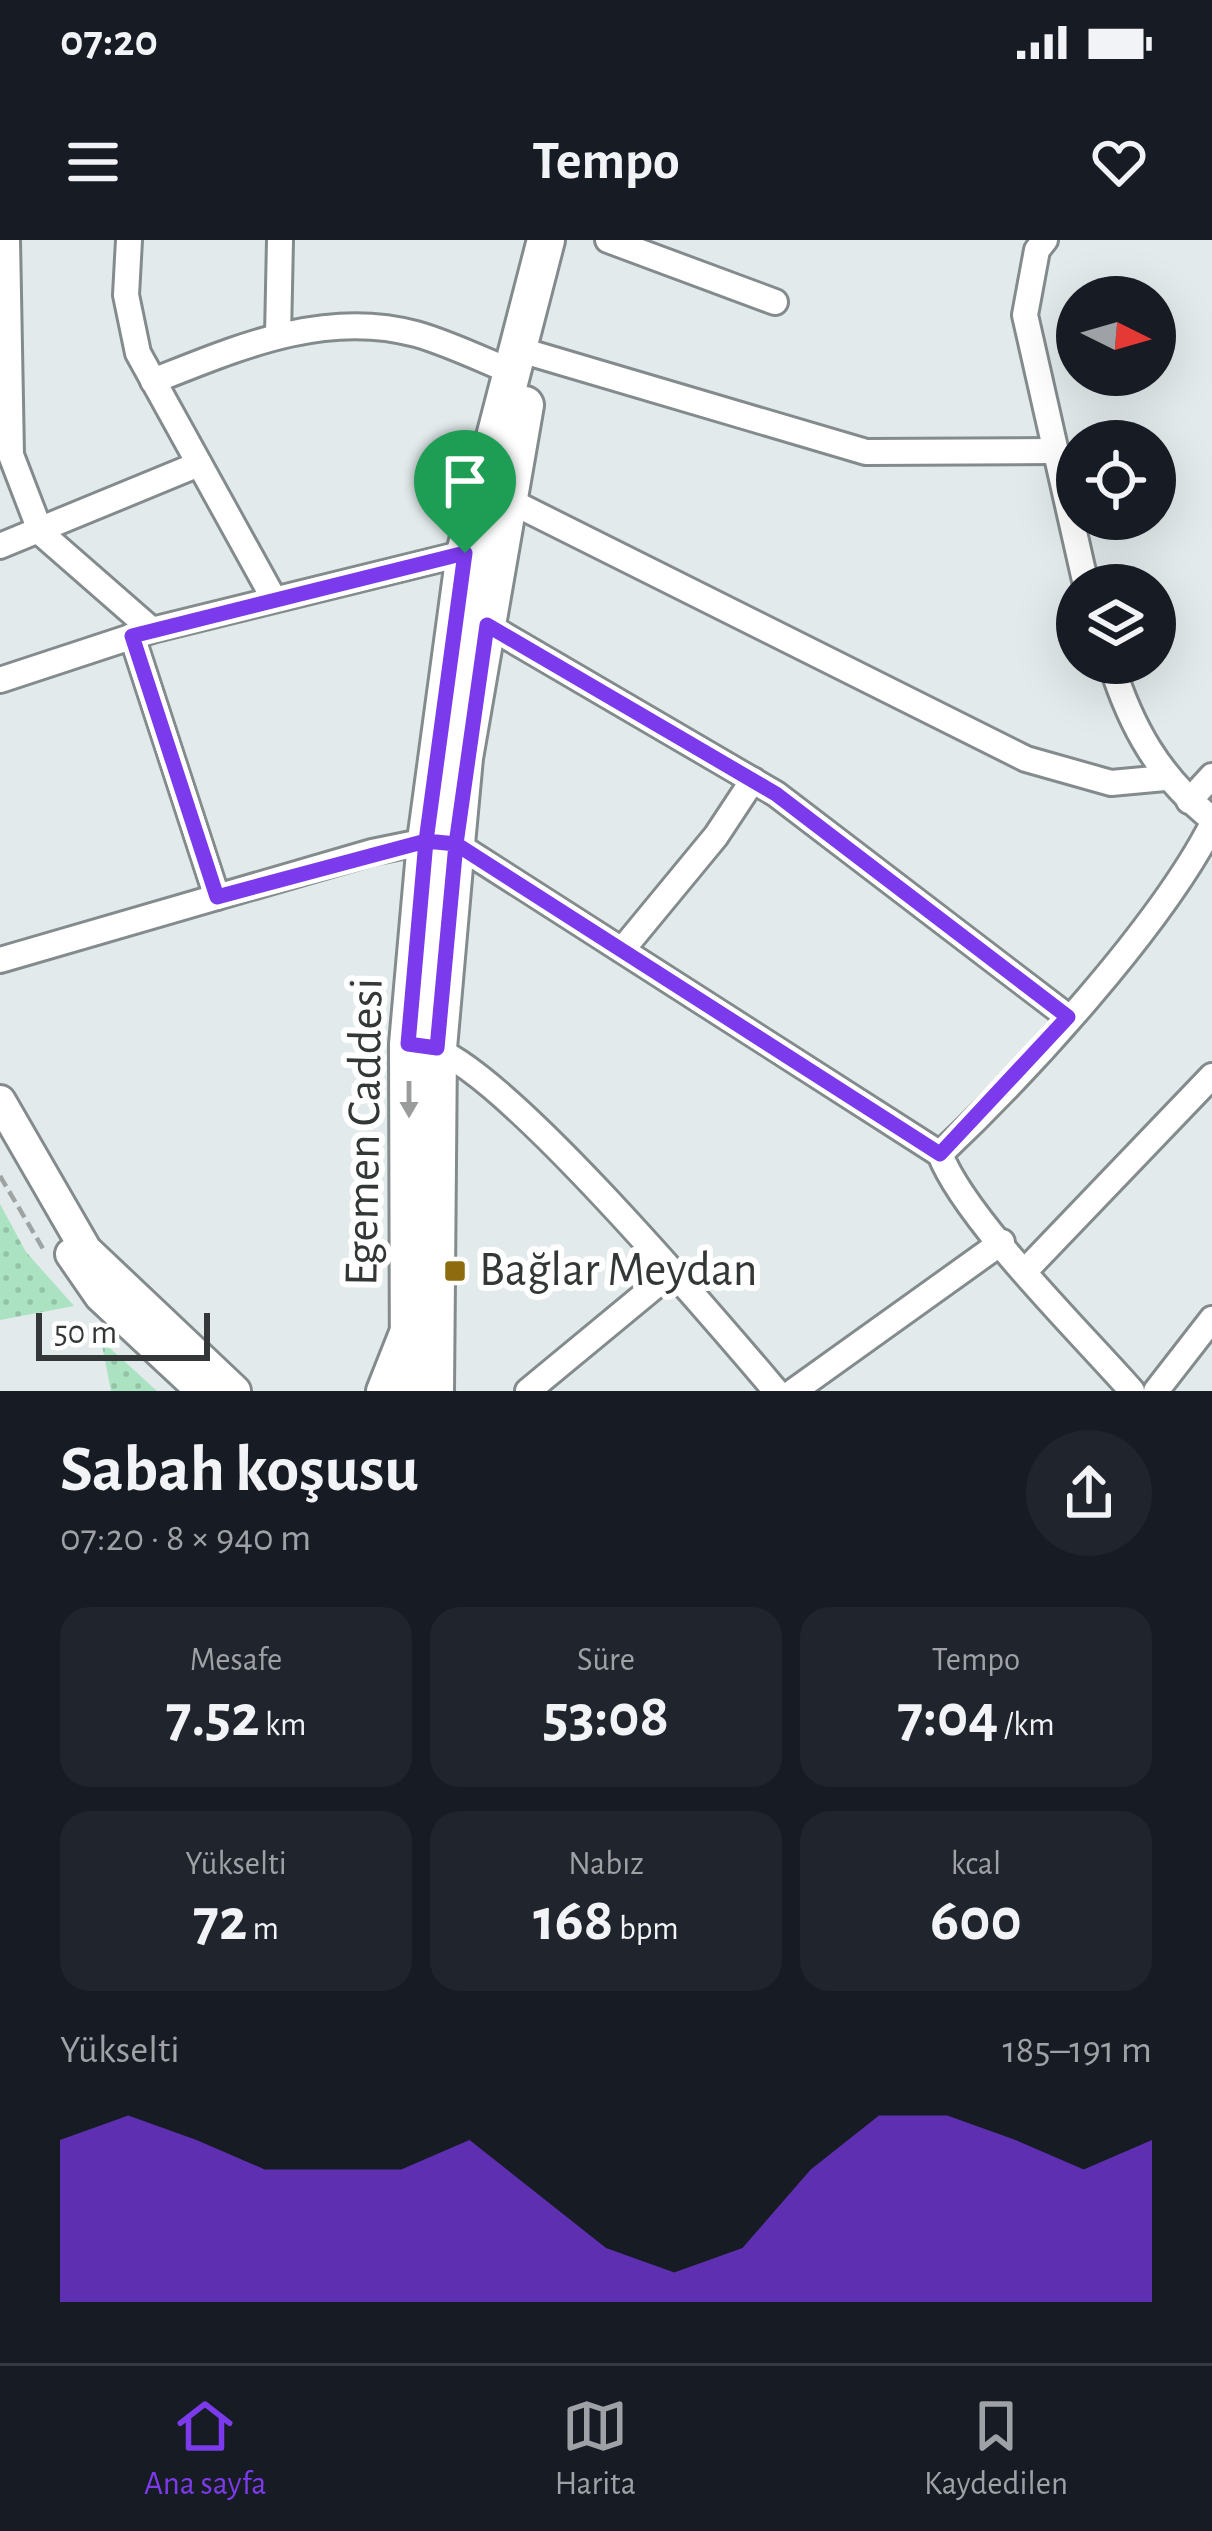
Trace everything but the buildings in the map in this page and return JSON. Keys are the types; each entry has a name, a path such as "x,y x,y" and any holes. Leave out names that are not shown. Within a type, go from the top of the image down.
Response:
{"main road":[{"name":"Egemen Caddesi","path":"441,843 487,625 508,500 523,363 546,240"},
{"name":"Egemen Caddesi","path":"409,1391 423,1046 465,553 523,363 569,240"},
{"name":"Egemen Caddesi","path":"423,1046 435,1391"}],"street":[{"path":"8,240 4,393 11,454 41,533 142,633 217,897"},
{"path":"129,240 126,295 138,353 274,599"},
{"path":"278,336 280,240"},
{"path":"608,240 775,302"},
{"path":"153,381 278,336 360,328 415,333 866,452 1056,451 1025,315 1037,250 1045,240"},
{"path":"0,546 200,464"},
{"path":"508,500 1026,760 1111,783 1165,778"},
{"path":"0,680 142,633 465,553"},
{"path":"487,625 752,780 872,863 1068,1017"},
{"path":"940,1154 1068,1017 1193,862 1212,822 1165,778 1126,710 1118,684"},
{"path":"1189,801 1212,776"},
{"path":"622,950 716,836 752,780"},
{"path":"0,960 217,897 441,843 622,950 940,1154 947,1173 1002,1242 1132,1391"},
{"path":"423,1046 545,1139 672,1272 776,1391"},
{"path":"1026,1270 1212,1076"},
{"path":"0,1101 86,1250 235,1391"},
{"path":"0,1143 100,1296 202,1391"},
{"path":"794,1391 1002,1242"},
{"path":"528,1391 672,1272"},
{"path":"1156,1391 1212,1319"},
{"path":"382,1391 409,1322"}],"green space":[{"path":"0,1204 26,1252 74,1306 0,1320"},
{"path":"101,1340 157,1391 111,1391"}],"place":[{"name":"Bağlar Meydan","path":"455,1271"}],"route":[{"path":"465,553 132,636 217,897 426,841 408,1044 437,1048 456,844 940,1154 1068,1017 776,794 487,625 464,758 456,844 426,841 465,553"}]}
